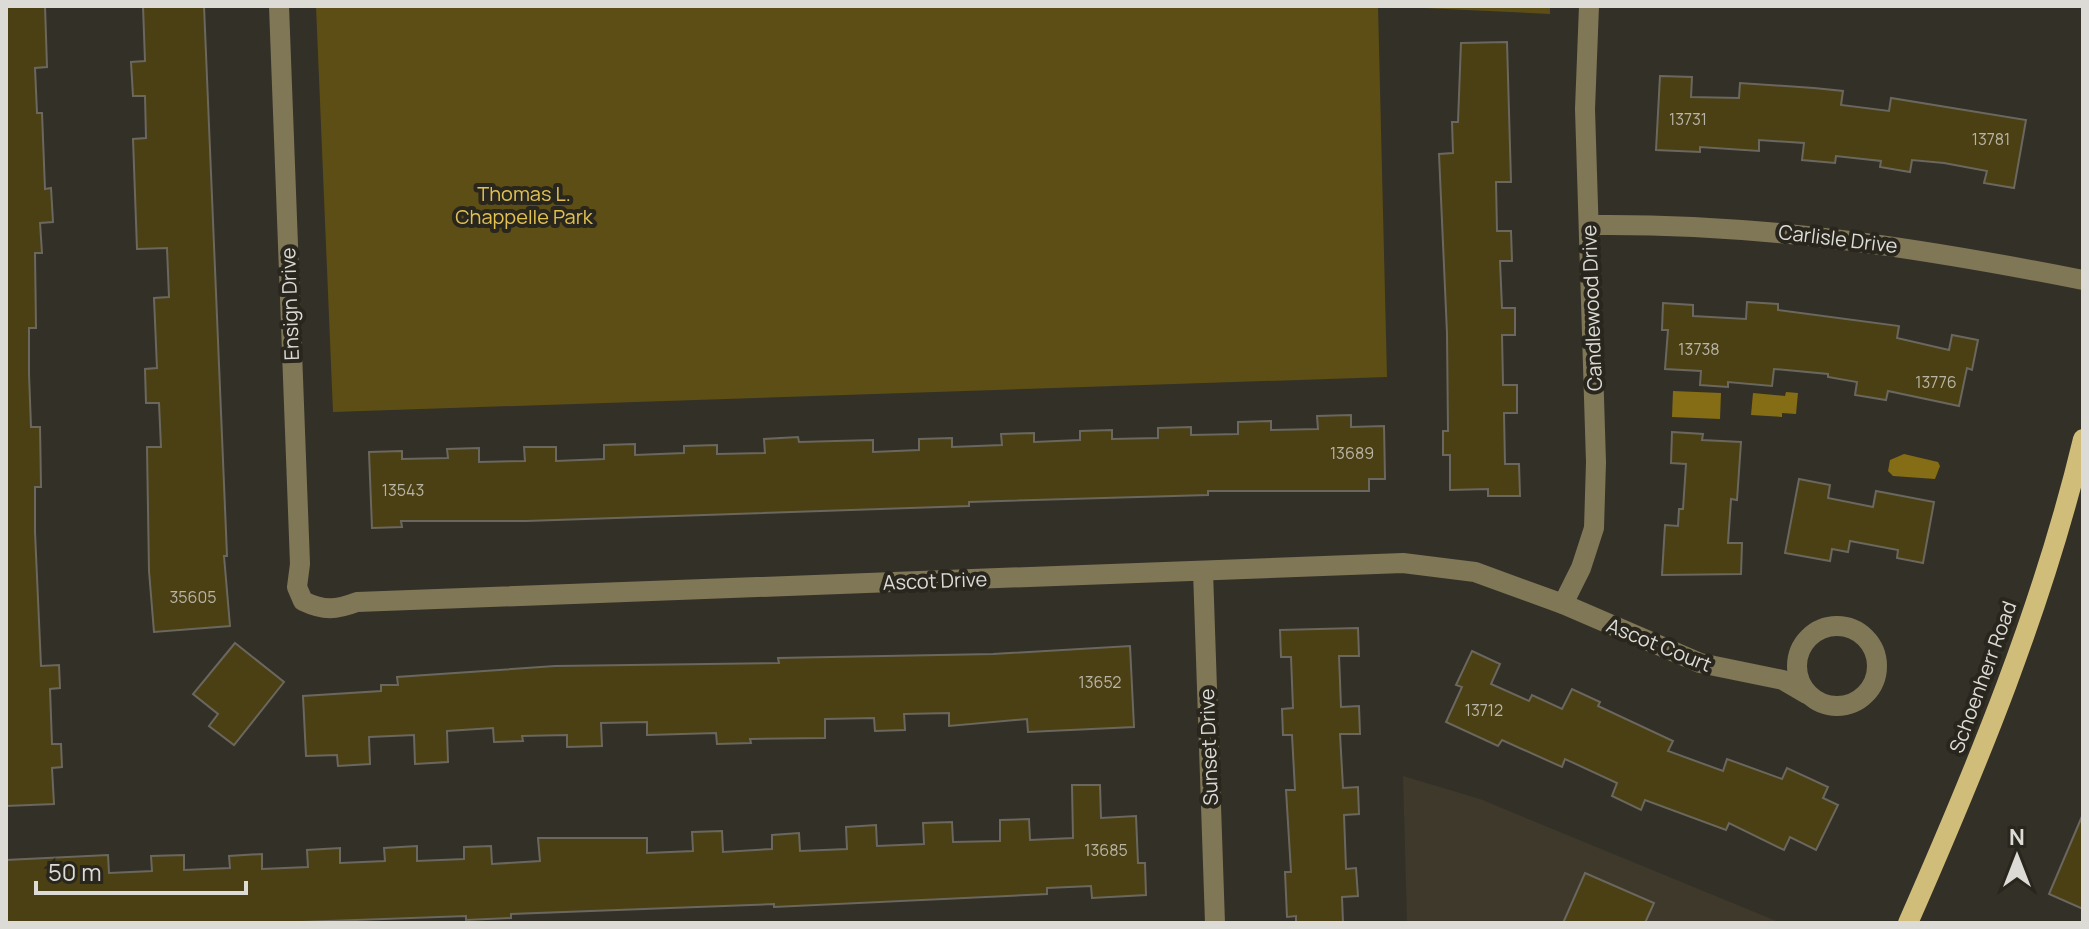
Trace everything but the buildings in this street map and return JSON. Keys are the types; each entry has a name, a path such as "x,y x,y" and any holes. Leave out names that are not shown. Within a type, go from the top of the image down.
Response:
{"main road":[{"name":"Schoenherr Road","path":"1908,923 1972,777 2014,667 2050,562 2083,439"}],"street":[{"name":"Ensign Drive","path":"279,6 300,564 297,587 303,601"},
{"name":"Candlewood Drive","path":"1563,604 1581,568 1594,528 1596,462 1585,109 1589,6"},
{"name":"Carlisle Drive","path":"1590,225 1700,225 1840,237 2083,280"},
{"name":"Ascot Drive","path":"303,601 320,609 336,610 357,602 1403,563 1451,567 1499,580 1563,604"},
{"name":"Sunset Drive","path":"1203,571 1215,923"},
{"name":"Ascot Court","path":"1563,604 1700,663 1783,680 1832,706 1859,700 1875,678 1874,651 1858,631 1833,625 1810,635 1797,657 1781,667 1759,674"},
{"path":"1797,657 1799,682 1807,694"}],"shaded area":[{"path":"1673,391 1721,393 1720,419 1672,417"},
{"path":"1786,392 1798,393 1796,414 1782,413 1782,417 1751,415 1753,393 1785,396"},
{"path":"1904,454 1938,462 1940,466 1935,479 1893,476 1888,471 1890,460"},
{"path":"1403,776 1480,799 1781,923 1407,923"}],"green space":[{"name":"Thomas L. Chappelle Park","path":"316,6 1378,6 1387,377 333,412"},
{"path":"1381,6 1550,6 1550,14"}]}
